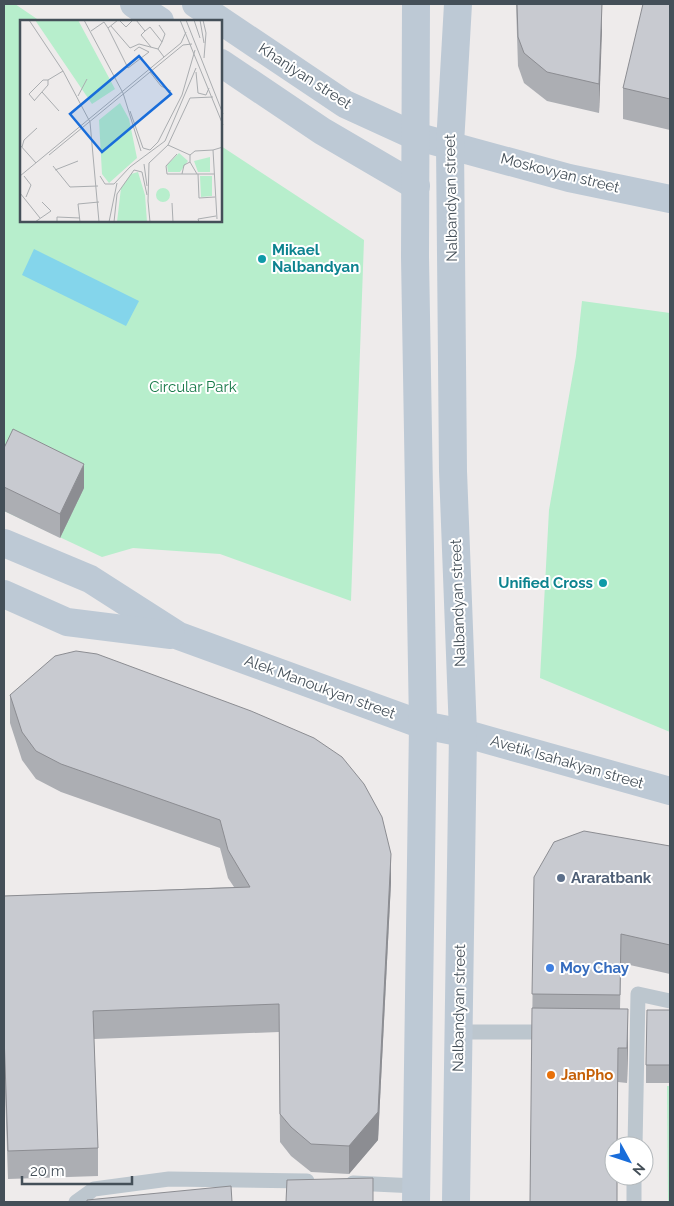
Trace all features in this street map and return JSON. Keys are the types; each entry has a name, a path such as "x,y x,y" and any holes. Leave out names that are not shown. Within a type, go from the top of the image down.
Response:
{"main road":[{"path":"134,4 158,20"},
{"name":"Khanjyan street","path":"196,4 220,20"},
{"path":"416,4 414,136 423,725 416,1194"},
{"name":"Nalbandyan street","path":"456,1202 463,733 453,471 450,144 458,4"},
{"name":"Khanjyan street","path":"222,21 345,104 414,136 450,144"},
{"path":"222,63 322,131 416,186"},
{"name":"Moskovyan street","path":"450,144 569,178 670,199"},
{"name":"Alek Manoukyan street","path":"4,543 90,579 179,636 423,725 463,733"},
{"name":"Alek Manoukyan street","path":"4,594 67,622 179,636"},
{"name":"Avetik Isahakyan street","path":"463,733 670,791"}],"lane":[{"path":"635,1136 631,1034 638,994 670,1001"},
{"path":"459,1032 566,1032"},
{"path":"76,1202 94,1190 169,1179 318,1182"},
{"path":"338,1182 416,1194"},
{"path":"634,1186 634,1202"}],"green space":[{"name":"Circular Park","path":"4,4 15,4 39,20 20,20 20,222 222,222 222,147 364,240 351,601 220,554 133,548 102,557 4,511"},
{"path":"582,301 670,313 670,732 540,678 549,510 576,356"},
{"path":"667,1086 670,1086 670,1202 668,1202"}],"water":[{"path":"34,249 139,301 126,326 22,275"}],"building":[{"path":"517,4 602,4 599,84 547,72 524,53 518,37"},
{"path":"643,4 670,4 670,99 623,88"},
{"path":"13,429 84,464 60,514 4,487 4,448"},
{"path":"76,651 97,654 251,711 314,738 342,757 364,784 382,817 391,854 378,1112 349,1146 311,1144 291,1127 280,1114 279,1004 93,1011 98,1148 8,1151 4,1034 4,896 250,887 228,850 220,820 61,764 36,751 22,732 10,695 55,656"},
{"path":"584,831 670,846 670,945 621,934 620,995 532,994 534,877 554,842"},
{"path":"532,1008 628,1009 627,1048 618,1048 617,1136 604,1136 604,1186 617,1186 617,1202 530,1202"},
{"path":"647,1010 670,1010 670,1065 646,1065"},
{"path":"373,1178 373,1202 286,1202 287,1180"},
{"path":"231,1186 232,1202 87,1202 87,1200"}],"place":[{"name":"Mikael Nalbandyan","path":"262,259"},
{"name":"Unified Cross","path":"603,583"},
{"name":"Araratbank","path":"561,878"},
{"name":"Moy Chay","path":"550,968"},
{"name":"JanPho","path":"551,1075"}]}
